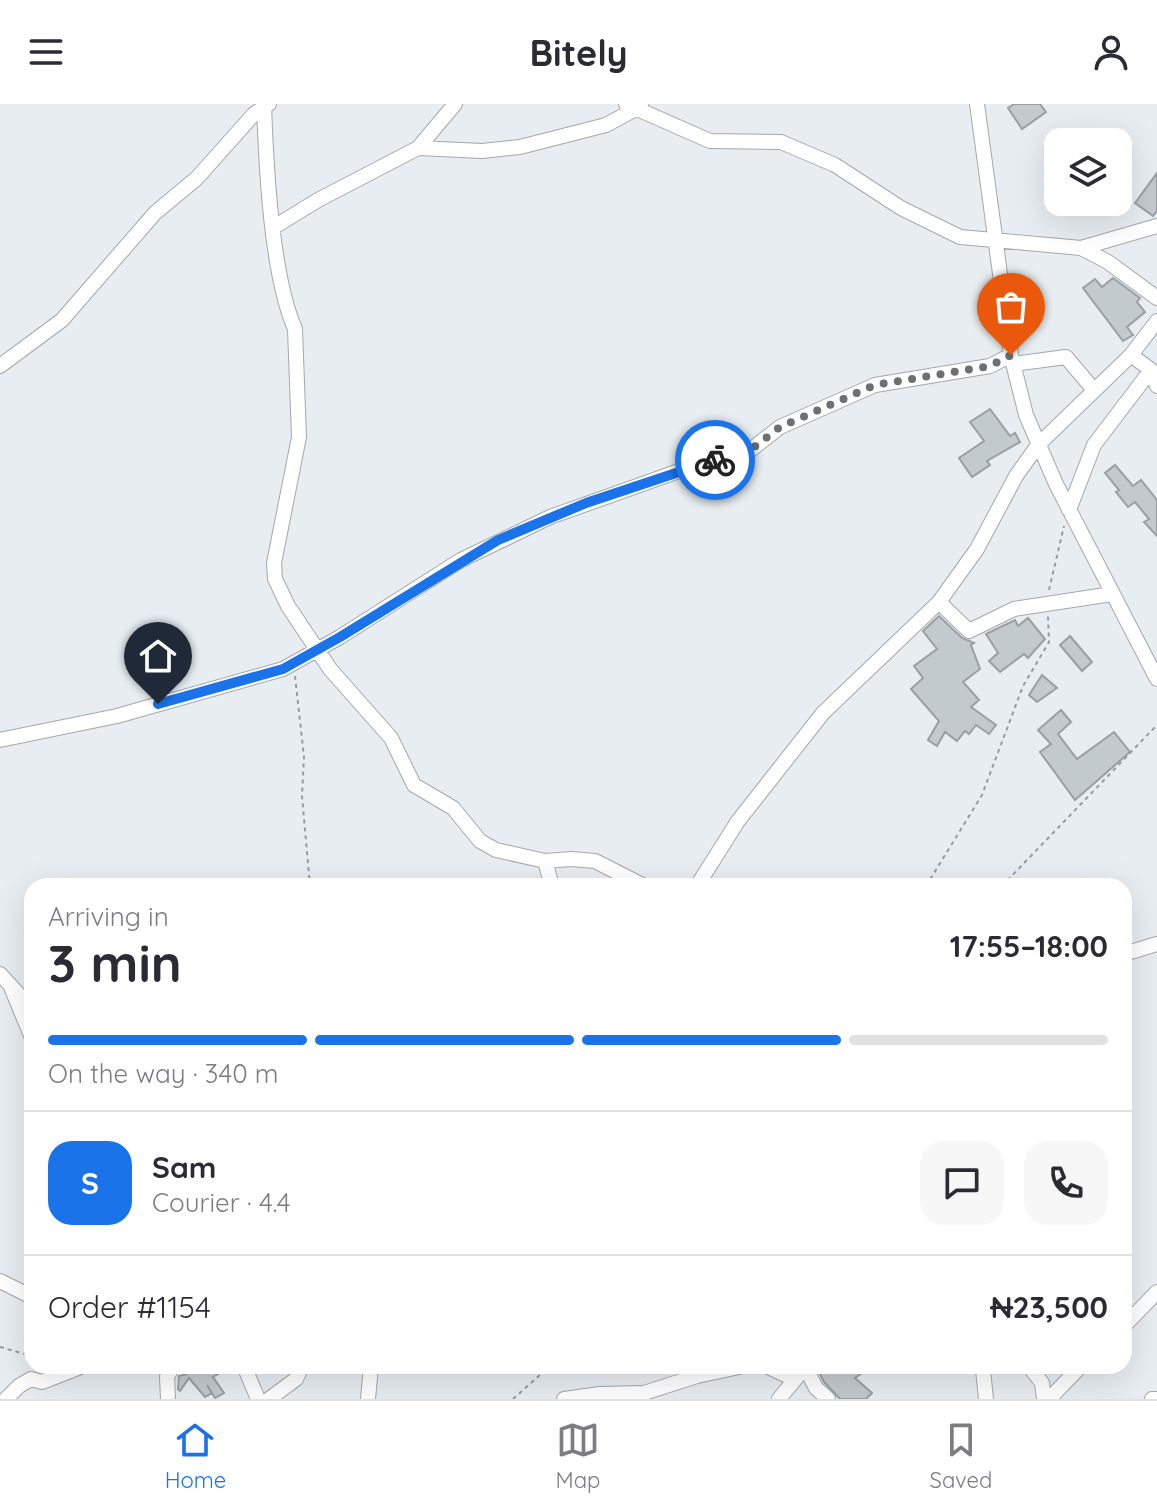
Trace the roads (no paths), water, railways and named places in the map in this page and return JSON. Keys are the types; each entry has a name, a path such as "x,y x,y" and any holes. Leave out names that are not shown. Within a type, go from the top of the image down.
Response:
{"street":[{"path":"274,227 318,200 418,148 455,104"},
{"path":"977,104 1012,359 1026,415 1069,510 1157,679"},
{"path":"266,105 274,227 288,313 295,329 299,437 274,563 275,579 317,650 391,738 414,785 453,808 480,841 496,850 545,861 595,861 628,878"},
{"path":"0,366 62,320 155,213 197,178 254,114 266,105"},
{"path":"418,148 482,151 520,147 606,125 635,105 710,141 781,142 835,165 901,208 960,237 1081,248 1157,226"},
{"path":"1081,248 1108,262 1157,298"},
{"path":"702,878 758,793 823,713 939,602 977,549 1016,476 1038,445 1131,355 1157,321"},
{"path":"1131,355 1151,370 1157,386"},
{"path":"0,740 117,716 283,669 461,560 550,517 707,461 748,452 780,427 875,385 990,366 1012,359 1066,357 1094,390"},
{"path":"1069,510 1094,445 1151,370"},
{"path":"939,602 969,631 1014,609 1112,594"},
{"path":"545,861 550,878"},
{"path":"1132,952 1157,944"},
{"path":"0,974 24,1001"},
{"path":"11,987 24,1019"},
{"path":"0,1281 24,1293"},
{"path":"1132,1318 1157,1292"},
{"path":"6,1399 31,1379 42,1382 62,1374"},
{"path":"168,1399 169,1374"},
{"path":"247,1374 258,1399"},
{"path":"269,1399 298,1374"},
{"path":"368,1399 370,1374"},
{"path":"564,1399 644,1393 706,1374"},
{"path":"783,1374 794,1379"},
{"path":"779,1399 799,1374"},
{"path":"810,1374 816,1388 828,1399"},
{"path":"983,1374 986,1399"},
{"path":"1035,1374 1047,1399 1073,1374"}]}
